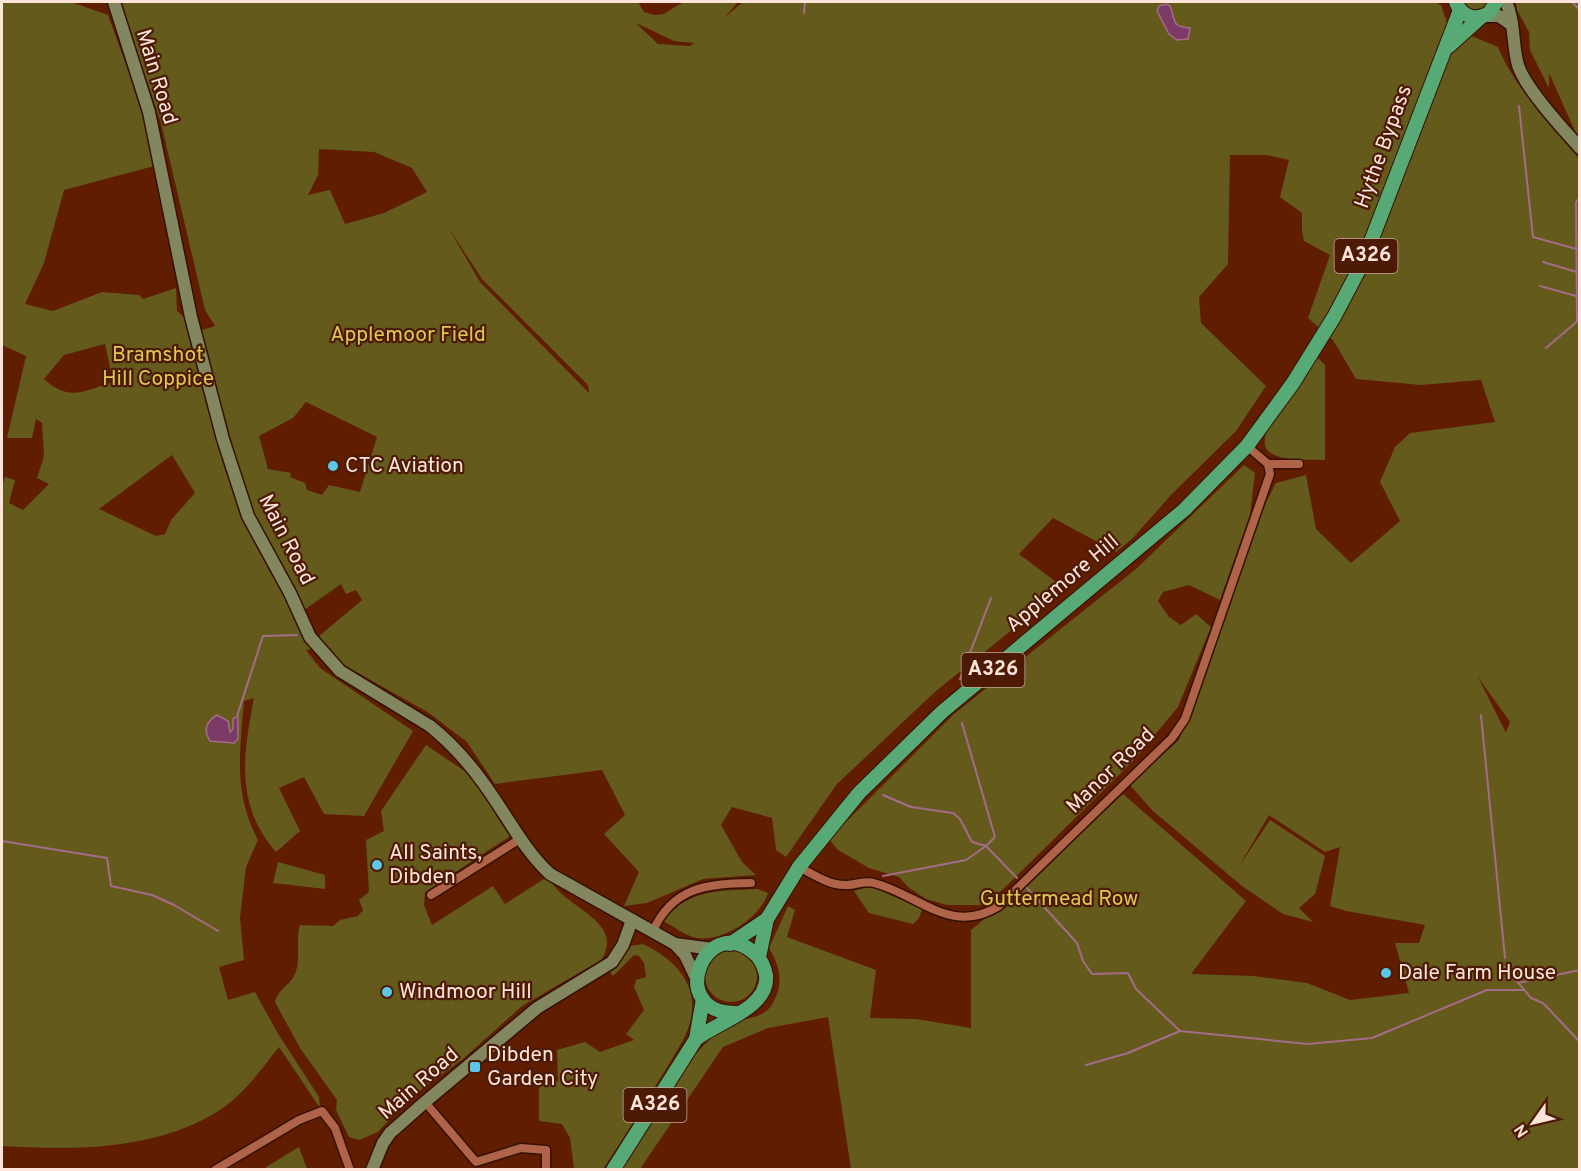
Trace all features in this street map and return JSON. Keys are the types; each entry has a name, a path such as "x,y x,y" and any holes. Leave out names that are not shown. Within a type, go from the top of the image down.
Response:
{"main road":[{"name":"Hythe Bypass","path":"1448,46 1496,2"},
{"name":"Hythe Bypass","path":"1246,446 1293,383 1334,317 1363,262 1431,81 1448,46 1457,4"},
{"path":"1457,4 1470,17 1483,16"},
{"name":"Applemore Hill","path":"759,957 767,919 799,867 859,792 942,712 1184,510 1246,446"},
{"name":"Applemore Hill","path":"730,944 767,919"},
{"path":"730,944 741,945 759,957 765,968 764,992 748,1009 737,1013 718,1011 703,999 697,980 701,962 713,949 730,944"},
{"name":"A326","path":"696,1039 703,999"},
{"name":"A326","path":"613,1170 696,1039 711,1027 737,1013"}],"street":[{"name":"Main Road","path":"114,2 149,112 196,339 223,439 248,516 291,592 310,637 340,671 430,726 443,737 483,783 535,860 550,874 675,944 685,955 697,980"},
{"path":"1506,2 1522,75 1580,148"},
{"path":"1483,16 1503,18 1512,26"},
{"path":"1246,446 1268,464 1299,464"},
{"name":"Manor Road","path":"799,867 827,881 846,886 870,882 884,886 949,915 983,916 999,906 1172,738 1185,718 1270,474 1268,464"},
{"path":"431,895 520,839"},
{"path":"653,931 659,915 674,900 709,886 751,883"},
{"name":"Main Road","path":"372,1170 383,1143 390,1133 425,1102 552,997 604,969 618,954 632,920"},
{"name":"Main Road","path":"675,944 713,949"},
{"path":"425,1102 476,1162 521,1148 546,1150 546,1170"},
{"path":"215,1170 299,1120 322,1111 335,1128 350,1170"}],"green space":[{"path":"2,2 71,2 108,15 136,92 158,165 64,190 44,263 25,304 53,311 102,292 139,295 143,299 176,288 177,311 199,331 215,326 205,310 161,123 126,21 122,2 638,2 644,12 658,15 686,2 738,2 724,18 743,2 1434,2 1441,5 1448,26 1498,47 1524,92 1579,159 1579,1169 851,1169 828,1017 768,1028 723,1047 640,1169 616,1169 666,1093 709,1040 731,1024 763,1013 773,1003 779,988 779,975 769,948 788,906 795,910 787,937 876,970 870,1018 916,1019 971,1028 971,930 1014,895 1123,794 1246,901 1191,974 1254,976 1307,983 1350,1000 1409,993 1395,943 1419,943 1425,925 1330,906 1340,847 1325,852 1269,815 1238,868 1270,820 1325,856 1315,894 1299,908 1313,922 1283,914 1242,886 1153,811 1129,784 1179,740 1266,502 1276,483 1306,475 1316,529 1351,563 1400,521 1380,482 1395,447 1410,433 1495,422 1481,380 1421,385 1356,379 1333,340 1308,318 1330,255 1304,241 1302,213 1280,197 1289,160 1267,155 1230,155 1228,264 1199,297 1201,323 1266,386 1236,431 1171,495 1132,539 1116,552 1053,518 1019,554 1064,588 936,691 837,784 786,857 776,850 772,818 732,807 721,825 742,862 756,875 703,879 647,903 624,906 639,872 604,834 625,815 602,770 495,784 467,742 429,713 344,665 318,637 362,600 356,590 346,594 341,584 300,613 314,649 306,650 320,668 413,731 364,816 324,814 304,777 279,788 300,831 276,852 263,834 248,798 245,759 254,698 244,701 240,772 245,806 258,840 246,867 240,918 244,960 219,967 228,1000 255,992 277,1032 319,1097 320,1108 279,1047 246,1087 223,1108 172,1133 116,1145 59,1148 2,1146 2,487 5,477 15,480 9,503 23,510 49,484 37,478 44,456 42,423 36,419 32,438 7,438 26,356 2,345","holes":["636,23 674,41 694,43 690,46 658,44","319,149 374,152 412,168 427,192 384,213 345,224 330,190 308,195 318,175","448,227 482,279 588,385 589,393 480,282","105,344 113,382 85,391 69,392 53,386 44,379 64,355","306,402 377,437 360,492 329,485 322,495 307,490 305,483 290,477 291,473 268,469 259,436 293,418","172,455 195,493 171,520 165,534 156,536 99,509","1478,677 1510,722 1505,731"]},
{"path":"1461,2 1489,2 1482,11 1471,11"},
{"path":"1516,2 1579,2 1579,140 1549,73 1549,88 1530,50 1529,32 1517,10"},
{"path":"1317,357 1325,365 1325,460 1283,458 1274,455 1267,450 1265,442 1267,431"},
{"path":"1244,465 1255,473 1250,515 1220,600 1189,585 1163,592 1158,601 1169,617 1181,625 1196,614 1211,627 1178,707 1133,761 987,905 947,905 926,899 908,887 899,877 869,868 838,850 829,839 954,714 1136,569"},
{"path":"426,745 469,774 512,835 425,892 424,905 432,925 493,886 505,904 547,877 561,893 597,922 607,939 606,949 601,960 522,1006 463,1059 408,1099 378,1132 359,1140 349,1137 336,1110 337,1100 300,1048 275,1002 278,994 292,979 296,970 300,925 333,926 340,920 358,916 363,910 359,900 369,892 366,840 384,831 381,811"},
{"path":"278,862 325,875 325,889 273,883"},
{"path":"870,886 922,909 919,918 913,924 869,913 854,891"},
{"path":"757,889 768,893 758,911 740,926 718,936 693,937 663,921 683,903 694,897 717,892"},
{"path":"643,944 671,962 685,979 692,999 689,1025 677,1051 603,1169 574,1169 570,1138 562,1124 539,1121 539,1083 558,1081 557,1050 585,1042 600,1052 634,1040 626,1034 644,1010 634,987 636,980 646,977 644,963 639,956 634,955 613,976 610,972 631,946"},
{"path":"726,950 736,950 745,954 753,962 757,976 753,990 745,998 736,1002 726,1002 717,998 709,990 705,981 705,971 709,962 717,954"},
{"path":"299,1147 307,1169 263,1169"}],"shaded area":[{"path":"1166,4 1170,6 1177,24 1190,28 1188,39 1177,40 1169,34 1157,11 1159,6"},
{"path":"217,715 228,721 230,732 233,729 233,719 238,716 238,739 234,743 210,741 207,726 210,720"}],"waterway":[{"path":"804,13 805,2"},
{"path":"1572,2 1580,10"},
{"path":"1519,106 1533,237 1580,250"},
{"path":"1577,321 1576,202 1580,197"},
{"path":"1543,262 1580,273"},
{"path":"1540,286 1580,297"},
{"path":"1546,348 1580,319"},
{"path":"960,679 991,598"},
{"path":"237,716 263,636 297,635"},
{"path":"1481,715 1505,958"},
{"path":"962,723 995,837 986,846 1017,878"},
{"path":"883,795 911,807 953,813 960,819 972,842 986,846"},
{"path":"2,841 107,858 111,886 152,895 218,931"},
{"path":"883,876 966,860 986,846"},
{"path":"1026,887 1077,943 1083,961 1092,974 1128,973 1136,989 1180,1031 1308,1044 1372,1038 1487,990 1524,990"},
{"path":"1505,967 1531,998 1543,1003 1580,1042"},
{"path":"1518,983 1580,970"},
{"path":"1086,1065 1128,1053 1180,1031"}],"place":[{"name":"CTC Aviation","path":"333,466"},
{"name":"All Saints, Dibden","path":"377,865"},
{"name":"Dale Farm House","path":"1386,973"},
{"name":"Windmoor Hill","path":"387,992"},
{"name":"Dibden Garden City","path":"475,1067"}],"park label":[{"name":"Applemoor Field","path":"408,335"},
{"name":"Bramshot Hill Coppice","path":"158,367"},
{"name":"Guttermead Row","path":"1059,899"}]}
